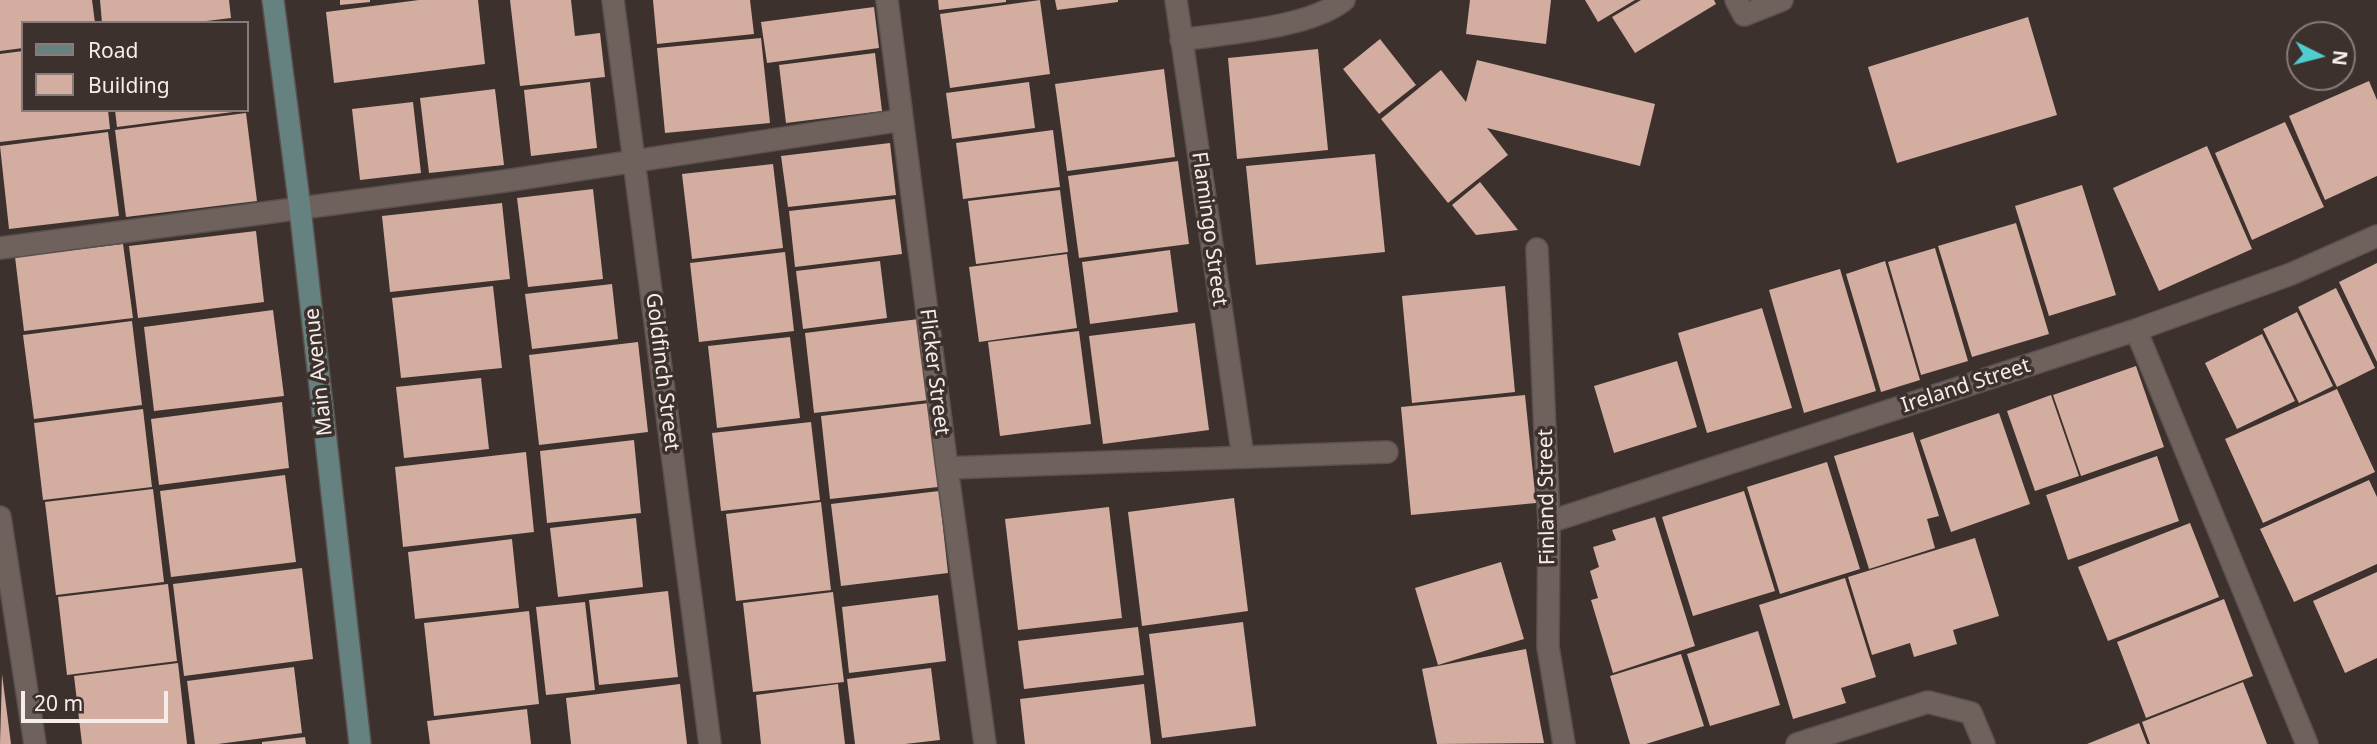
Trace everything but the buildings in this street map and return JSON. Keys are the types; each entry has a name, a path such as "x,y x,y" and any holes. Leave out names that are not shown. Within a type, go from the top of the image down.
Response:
{"street":[{"name":"Main Avenue","path":"273,0 300,208 360,744"},
{"name":"Goldfinch Street","path":"613,0 710,744"},
{"name":"Flicker Street","path":"887,0 985,744"},
{"name":"Flamingo Street","path":"1176,0 1243,457"},
{"path":"1181,40 1302,21 1336,7 1344,0"},
{"path":"1735,0 1744,15 1782,0"},
{"path":"0,248 505,181 902,120"},
{"name":"Ireland Street","path":"1549,522 2136,330 2291,274 2377,236"},
{"name":"Finland Street","path":"1537,249 1549,522 1548,647 1564,744"},
{"path":"2136,330 2307,744"},
{"path":"947,468 1387,452"},
{"path":"0,517 35,744"},
{"path":"1797,744 1928,702 1971,713 1984,744"}]}
